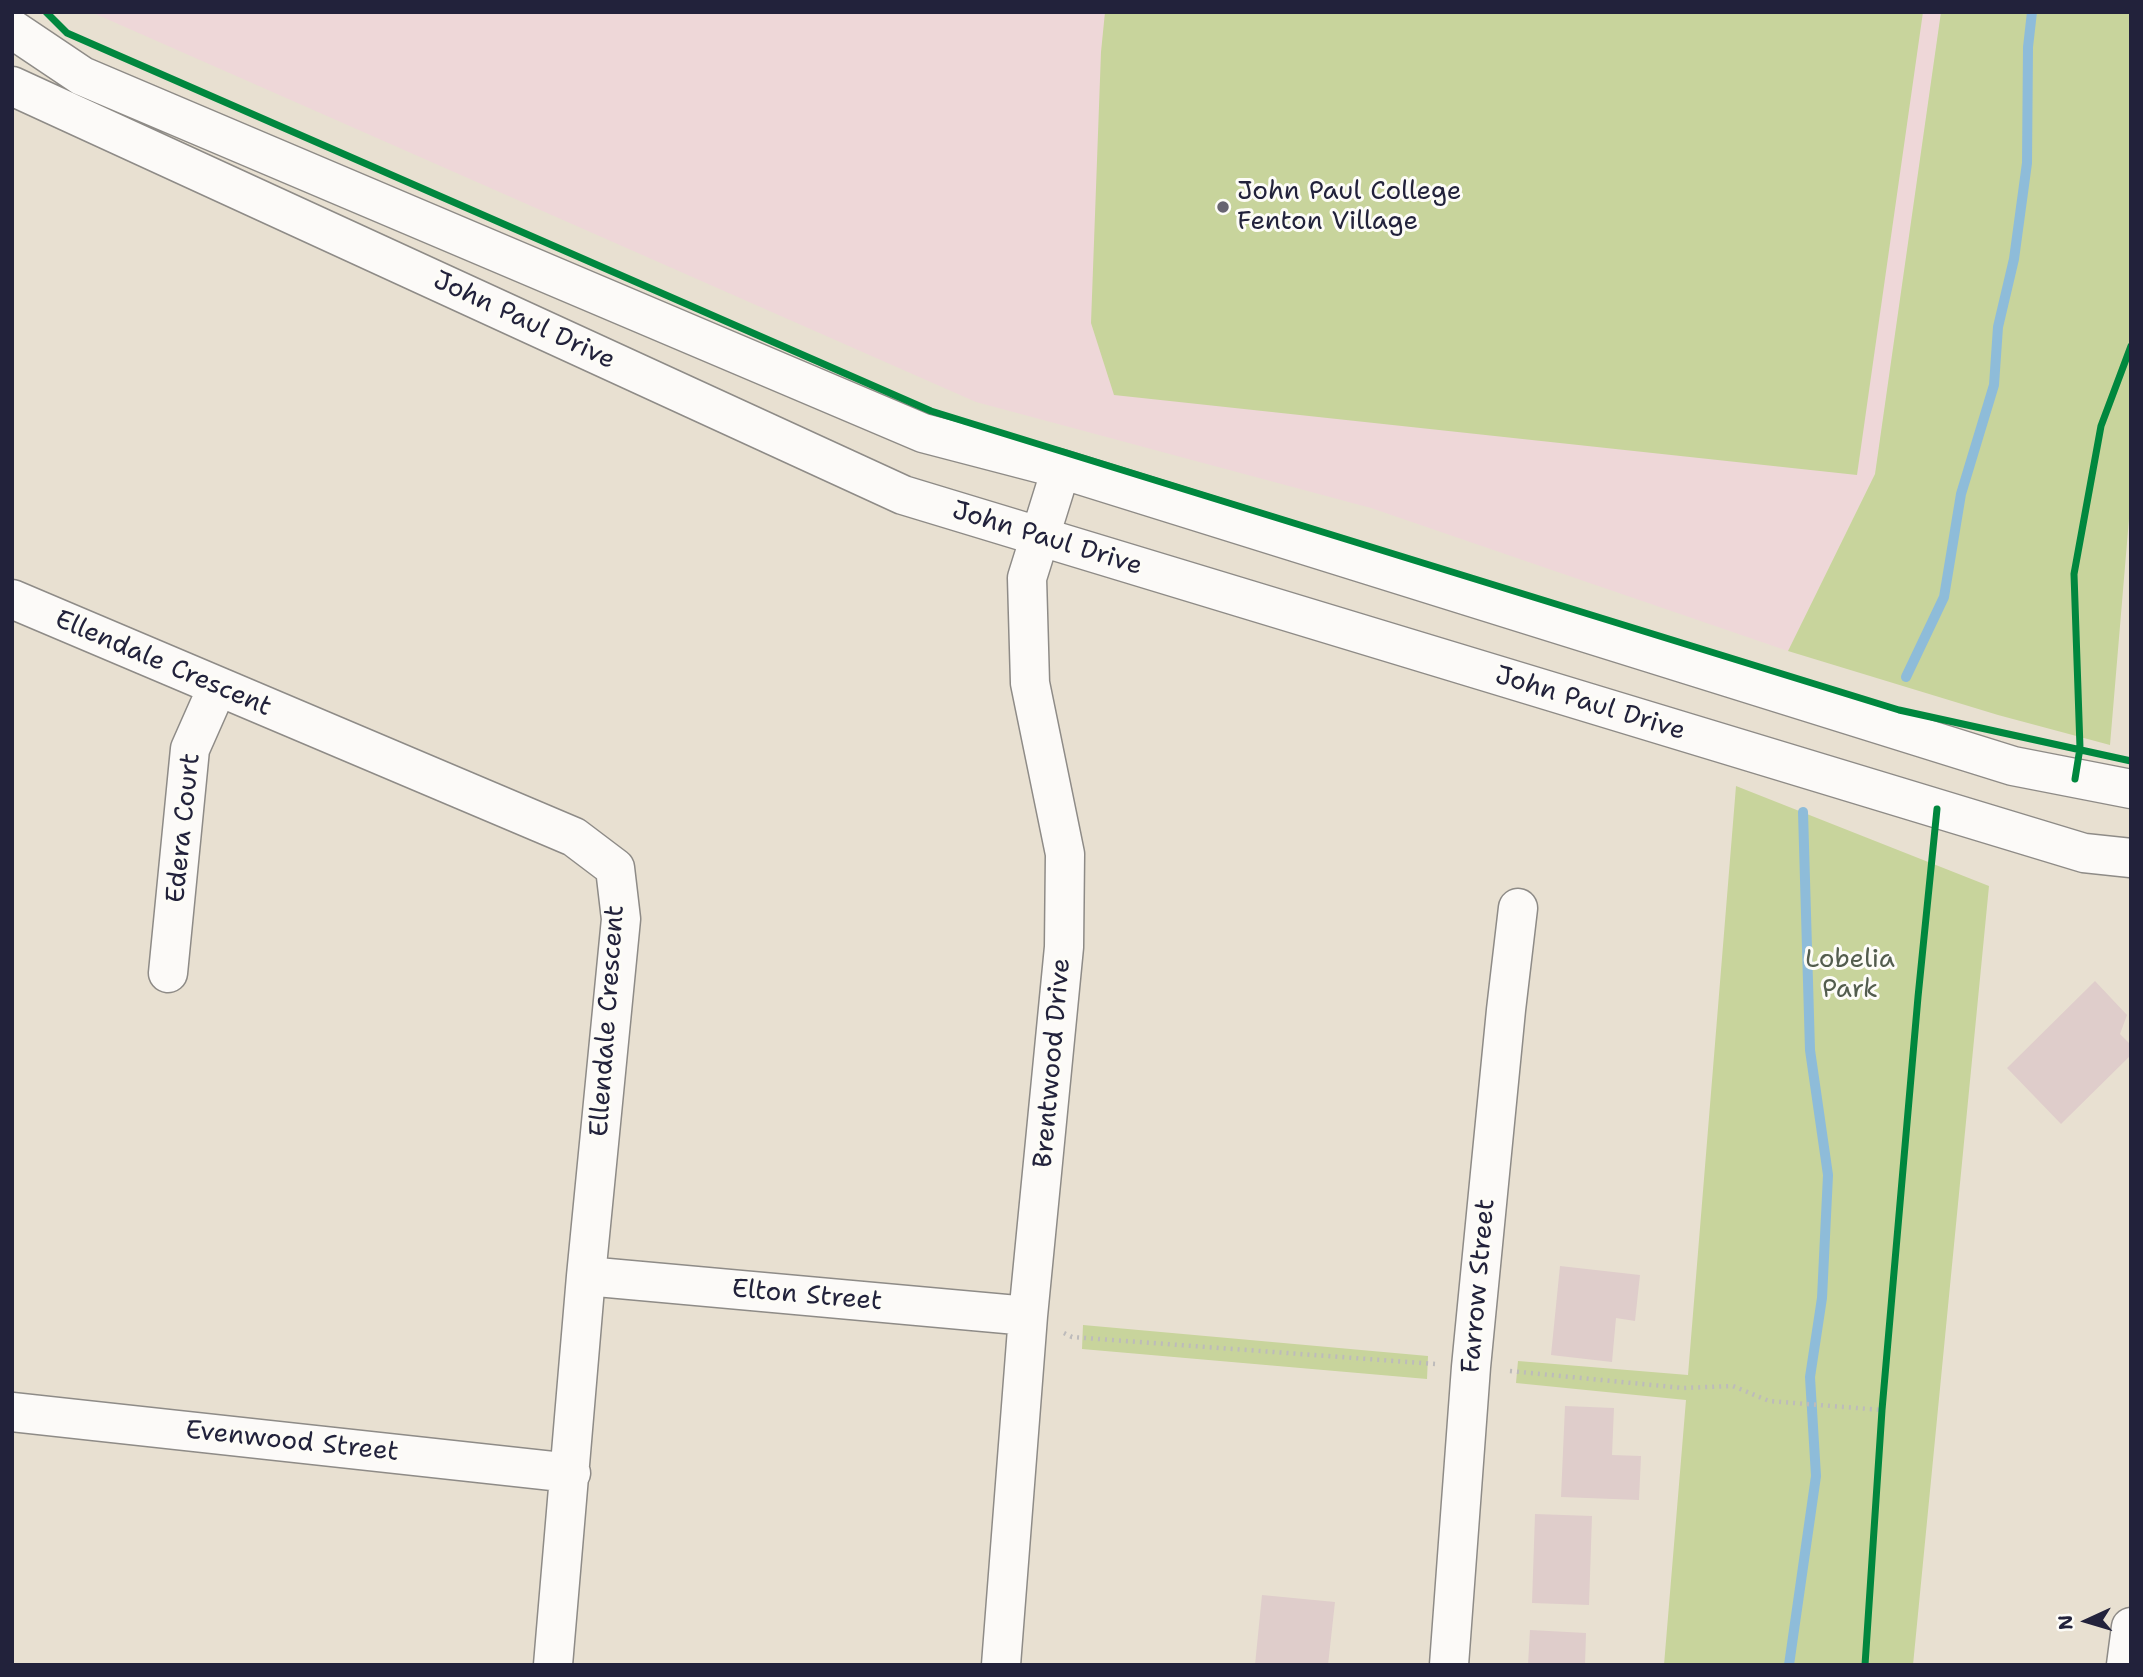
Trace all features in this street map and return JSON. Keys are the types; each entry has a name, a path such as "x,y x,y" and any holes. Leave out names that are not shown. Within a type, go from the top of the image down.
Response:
{"street":[{"name":"John Paul Drive","path":"12,29 82,76 923,433 1061,469 2013,766 2131,789"},
{"name":"John Paul Drive","path":"12,86 903,495 2084,853 2131,858"},
{"name":"Brentwood Drive","path":"1001,1665 1028,1316 1064,947 1065,854 1030,683 1027,578 1061,469"},
{"name":"Ellendale Crescent","path":"12,599 574,838 615,868 621,919 586,1276 553,1665"},
{"name":"Edera Court","path":"169,973 190,748 217,688"},
{"name":"Farrow Street","path":"1449,1665 1471,1367 1518,908"},
{"name":"Elton Street","path":"586,1276 1028,1316"},
{"name":"Evenwood Street","path":"12,1412 571,1472"},
{"path":"2126,1665 2131,1627"}],"path":[{"path":"1028,1316 1072,1337 1471,1367 1683,1388 1733,1386 1769,1401 1882,1410"},
{"path":"1881,1423 1883,1396"}],"shaded area":[{"name":"John Paul College Fenton Village","path":"91,12 1941,12 1875,474 1788,651 1371,508 976,402"}],"green space":[{"path":"1105,12 1923,12 1857,475 1114,395 1091,323 1101,52"},
{"path":"1941,12 2131,12 2131,495 2110,745 1998,715 1788,651 1875,474"},
{"name":"Lobelia Park","path":"1736,786 1989,886 1913,1665 1664,1665 1686,1400 1516,1383 1518,1361 1688,1375"},
{"path":"1083,1325 1428,1356 1427,1379 1082,1349"}],"building":[{"path":"2095,981 2127,1015 2120,1034 2131,1045 2131,1055 2061,1124 2007,1068"},
{"path":"1560,1266 1640,1275 1635,1321 1616,1318 1612,1362 1551,1355"},
{"path":"1565,1406 1614,1408 1612,1455 1641,1456 1639,1500 1561,1497"},
{"path":"1535,1514 1592,1516 1589,1605 1532,1603"},
{"path":"1262,1595 1335,1602 1328,1665 1255,1665"},
{"path":"1530,1630 1586,1633 1585,1665 1528,1665"}],"waterway":[{"path":"1906,677 1944,597 1961,494 1994,385 1998,327 2014,259 2027,163 2028,47 2032,12"},
{"path":"1789,1665 1816,1476 1810,1377 1822,1298 1828,1175 1810,1050 1803,812"}],"cycle path":[{"path":"46,12 67,33 931,411 1899,710 2131,761"},
{"path":"2075,779 2080,748 2074,574 2101,426 2131,346"},
{"path":"1865,1665 1882,1410 1937,809"}],"place":[{"name":"John Paul College Fenton Village","path":"1223,207"}]}
